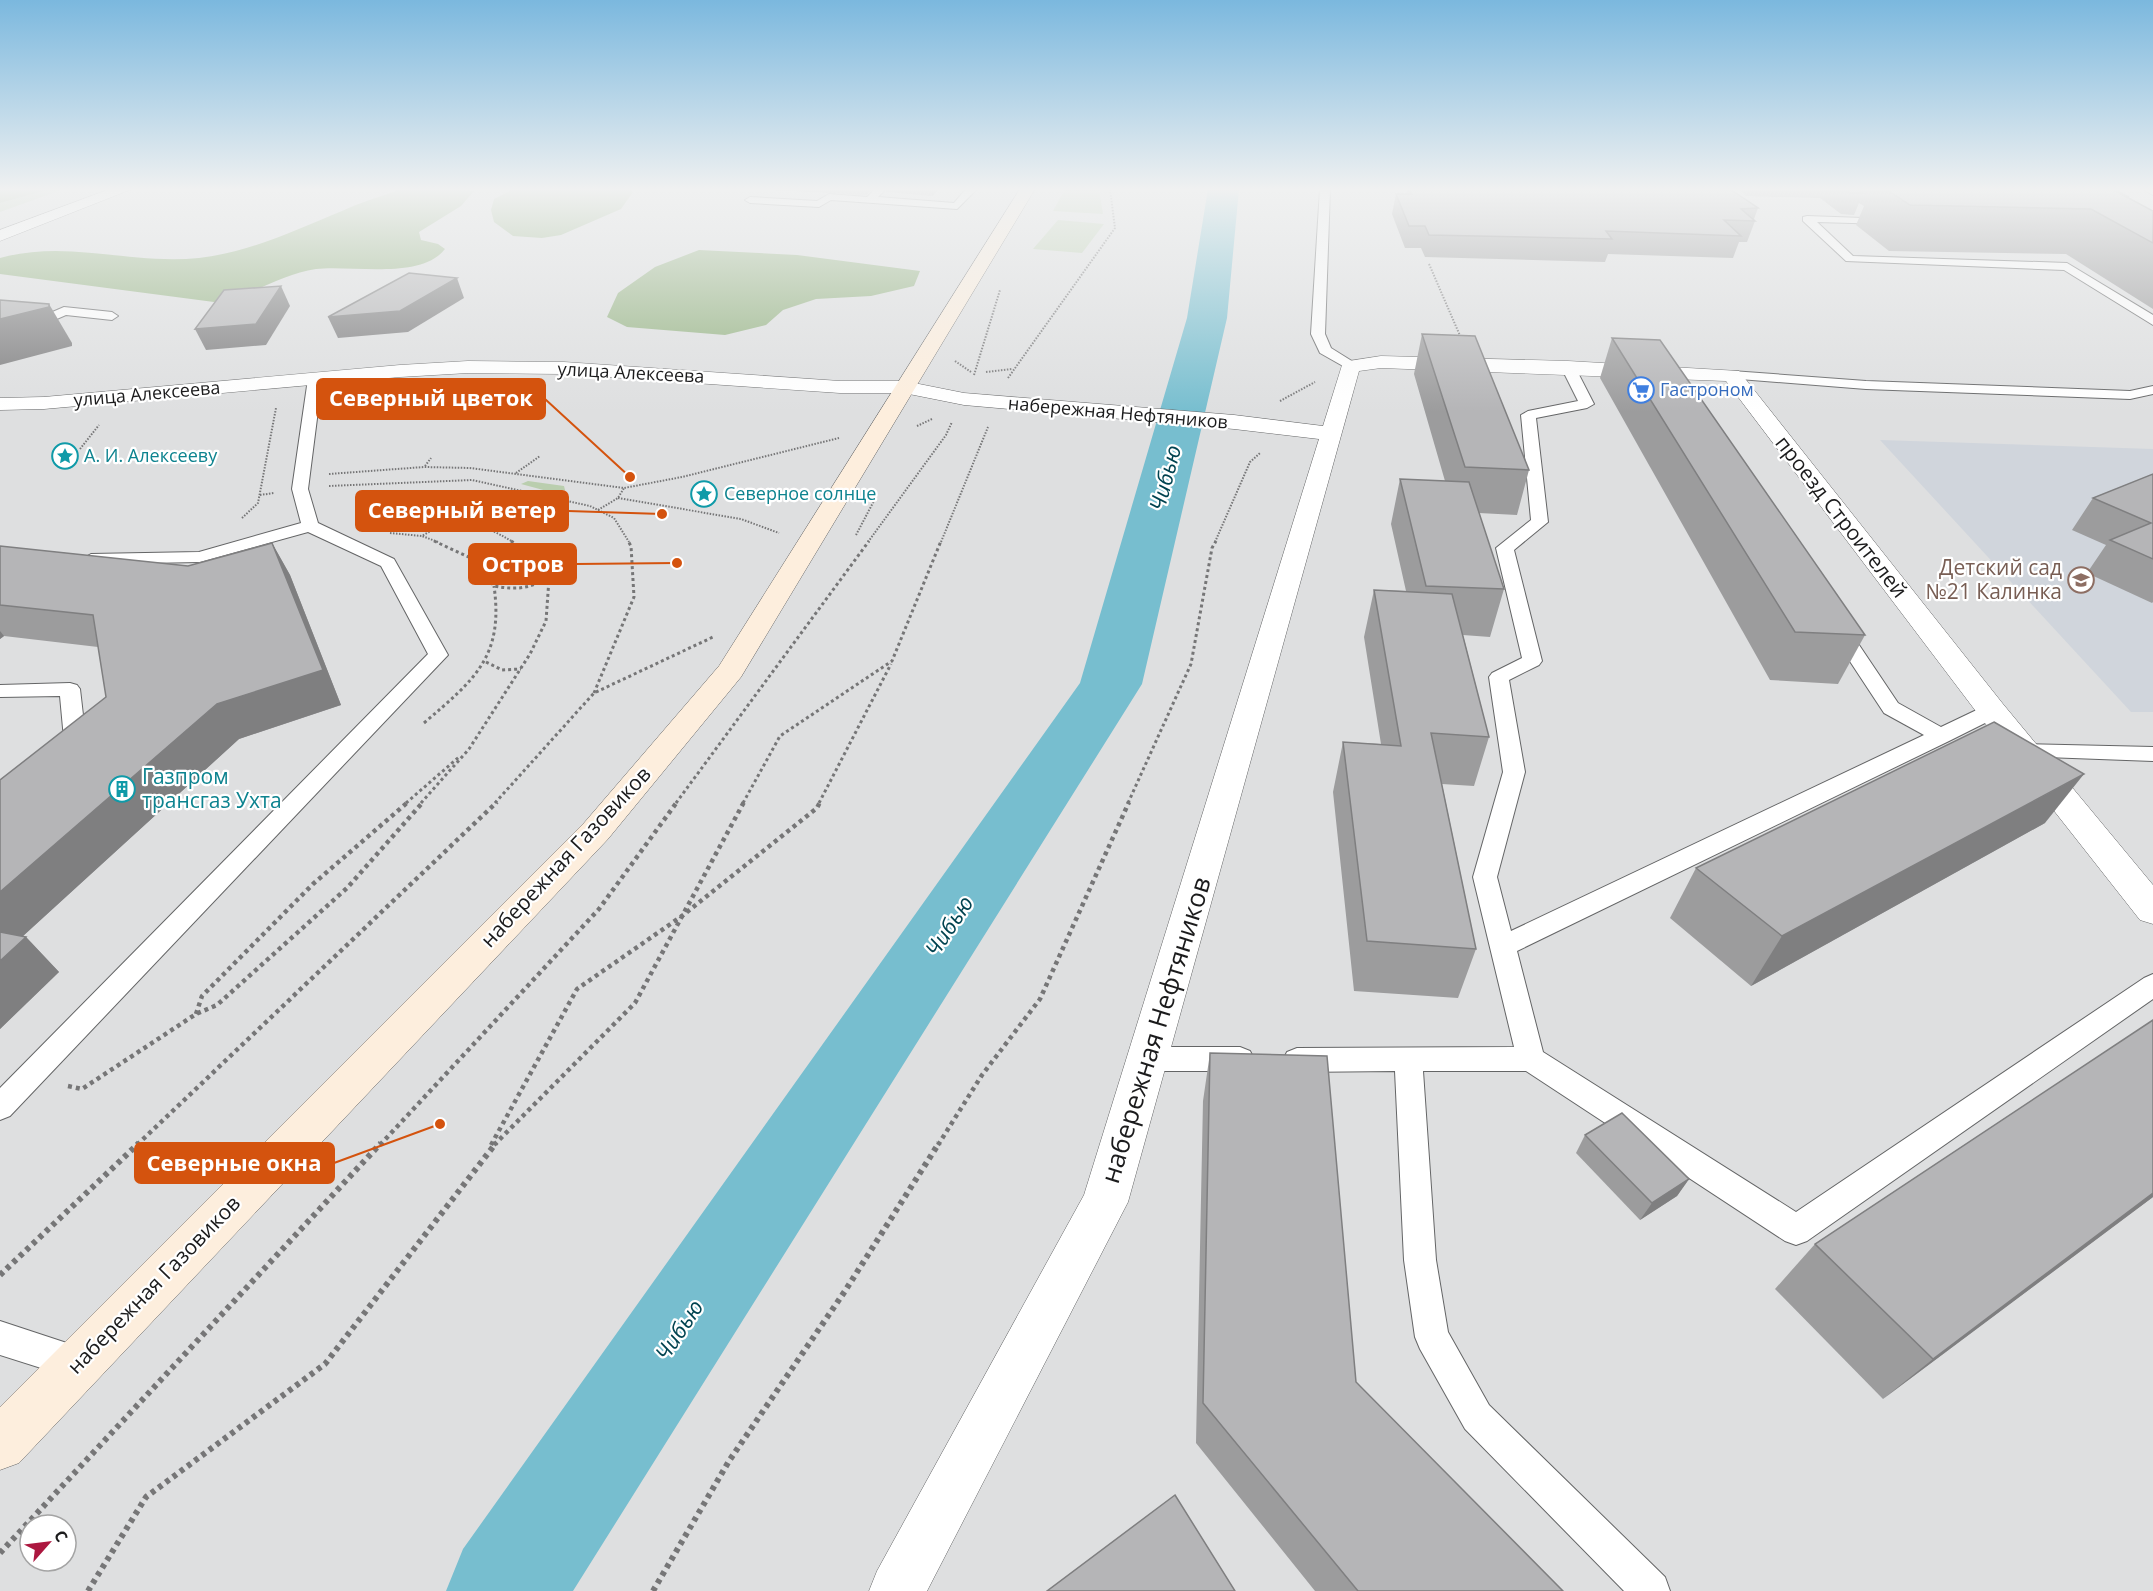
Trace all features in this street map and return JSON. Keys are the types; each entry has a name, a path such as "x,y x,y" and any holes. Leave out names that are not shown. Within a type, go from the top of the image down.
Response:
{"main road":[{"name":"набережная Газовиков","path":"0,1444 596,831 731,671 982,263"}],"street":[{"name":"набережная Нефтяников","path":"897,1591 1105,1202 1332,434 1337,358"},
{"path":"1337,358 1381,362 1568,367 1731,375"},
{"name":"улица Алексеева","path":"0,404 44,403 468,367 564,368 840,387 904,387"},
{"name":"проезд Строителей","path":"1731,375 2023,751 2153,910"},
{"name":"набережная Нефтяников","path":"904,387 961,404 997,402 1332,434"}],"lane":[{"path":"1321,263 1318,334 1337,358"},
{"path":"1965,263 2067,267 2153,321"},
{"path":"0,324 29,327 64,311 112,316"},
{"path":"1532,1059 1485,877 1515,772 1499,677 1532,661 1505,548 1540,522 1528,415 1587,405 1568,367"},
{"path":"1664,371 1677,391"},
{"path":"1731,375 1866,385 2130,395 2153,390"},
{"path":"310,526 315,380"},
{"path":"0,1107 438,655 388,563 310,526 201,557 71,560"},
{"path":"1831,618 1891,708 1941,736"},
{"path":"0,691 70,689 75,741 50,762"},
{"path":"1502,947 1992,711"},
{"path":"2023,751 2153,754"},
{"path":"1149,1059 1532,1059 1796,1230 2153,985"},
{"path":"1408,1060 1420,1260 1432,1337 1477,1417 1651,1591"},
{"path":"0,1338 79,1363"}],"path":[{"path":"488,1150 577,988 682,916 817,808 892,662 1012,369 1089,263"},
{"path":"1429,264 1473,364"},
{"path":"0,1553 599,909 939,445 961,404 1001,286"},
{"path":"653,1591 729,1461 845,1291 982,1075 1040,999 1191,664 1212,549 1223,528 1231,503 1250,462 1270,444 1277,428 1280,399 1326,376 1331,364 1337,358"},
{"path":"242,518 258,503 278,402"},
{"path":"310,488 322,475 424,467 470,468 624,488 682,477 862,433 875,434 913,427 961,404"},
{"path":"80,449 101,422 91,422"},
{"path":"515,473 540,456"},
{"path":"424,467 431,458"},
{"path":"0,1275 485,815 594,693 634,597 631,546 614,518 598,510 544,495 472,480 400,481 310,488 260,495"},
{"path":"598,510 618,498 624,488"},
{"path":"618,498 741,519 786,536"},
{"path":"29,1077 82,1089 196,1014 217,1005 347,888 469,749 521,669 546,621 549,579 556,568 550,559 533,555 497,531 457,520 434,527 422,536 449,547 477,563 494,586 498,605 498,632 486,662 458,694 424,723"},
{"path":"489,580 494,568 511,559 533,555"},
{"path":"494,586 510,590 520,589 549,579"},
{"path":"594,693 714,637"},
{"path":"486,662 492,668 505,672 521,669"},
{"path":"88,1591 146,1497 326,1364 488,1150 635,1003 780,736 892,662"},
{"path":"196,1014 202,996 313,884 469,749"}],"shaded area":[{"name":"Детский сад №21 Калинка","path":"1880,440 2153,449 2153,712 2131,712"}],"green space":[{"path":"0,263 424,263 385,269 316,269 290,276 240,296 214,302 0,274"},
{"path":"665,263 860,263 920,271 914,286 871,296 816,299 783,310 766,325 725,335 627,327 607,317 618,293 655,267"},
{"path":"528,481 564,486 565,490 547,491 521,484"}],"building":[{"path":"409,273 457,278 400,311 328,317"},
{"path":"281,286 256,324 195,329 224,290"},
{"path":"0,300 49,304 49,307 0,319"},
{"path":"1422,334 1475,336 1529,470 1465,467"},
{"path":"1612,338 1660,340 1865,635 1795,632"},
{"path":"2153,474 2153,559 2110,540 2151,523 2093,498"},
{"path":"1400,479 1469,482 1504,589 1426,586"},
{"name":"Газпром трансгаз Ухта","path":"272,543 323,670 217,704 0,892 0,780 106,697 93,615 0,605 0,546 188,566"},
{"path":"1374,590 1452,594 1489,737 1431,733 1476,949 1367,941 1343,742 1401,746"},
{"path":"1994,722 2084,774 1782,936 1696,868"},
{"path":"0,932 26,937 0,961"},
{"path":"2153,1020 2153,1193 1933,1359 1815,1244"},
{"path":"1210,1053 1327,1056 1356,1382 1563,1591 1358,1591 1203,1403"},
{"path":"1622,1113 1689,1179 1652,1203 1585,1135"},
{"path":"1175,1495 1235,1591 1047,1591"}],"waterway":[{"name":"Чибью","path":"505,1591 1111,684 1207,318 1214,263"}],"place":[{"name":"Гастроном","path":"1641,390"},
{"name":"А. И. Алексееву","path":"65,456"},
{"name":"Северный цветок","path":"630,477"},
{"name":"Северное солнце","path":"704,494"},
{"name":"Северный ветер","path":"662,514"},
{"name":"Остров","path":"677,563"},
{"name":"Детский сад №21 Калинка","path":"2081,580"},
{"name":"Газпром трансгаз Ухта","path":"122,789"},
{"name":"Северные окна","path":"440,1124"}]}
